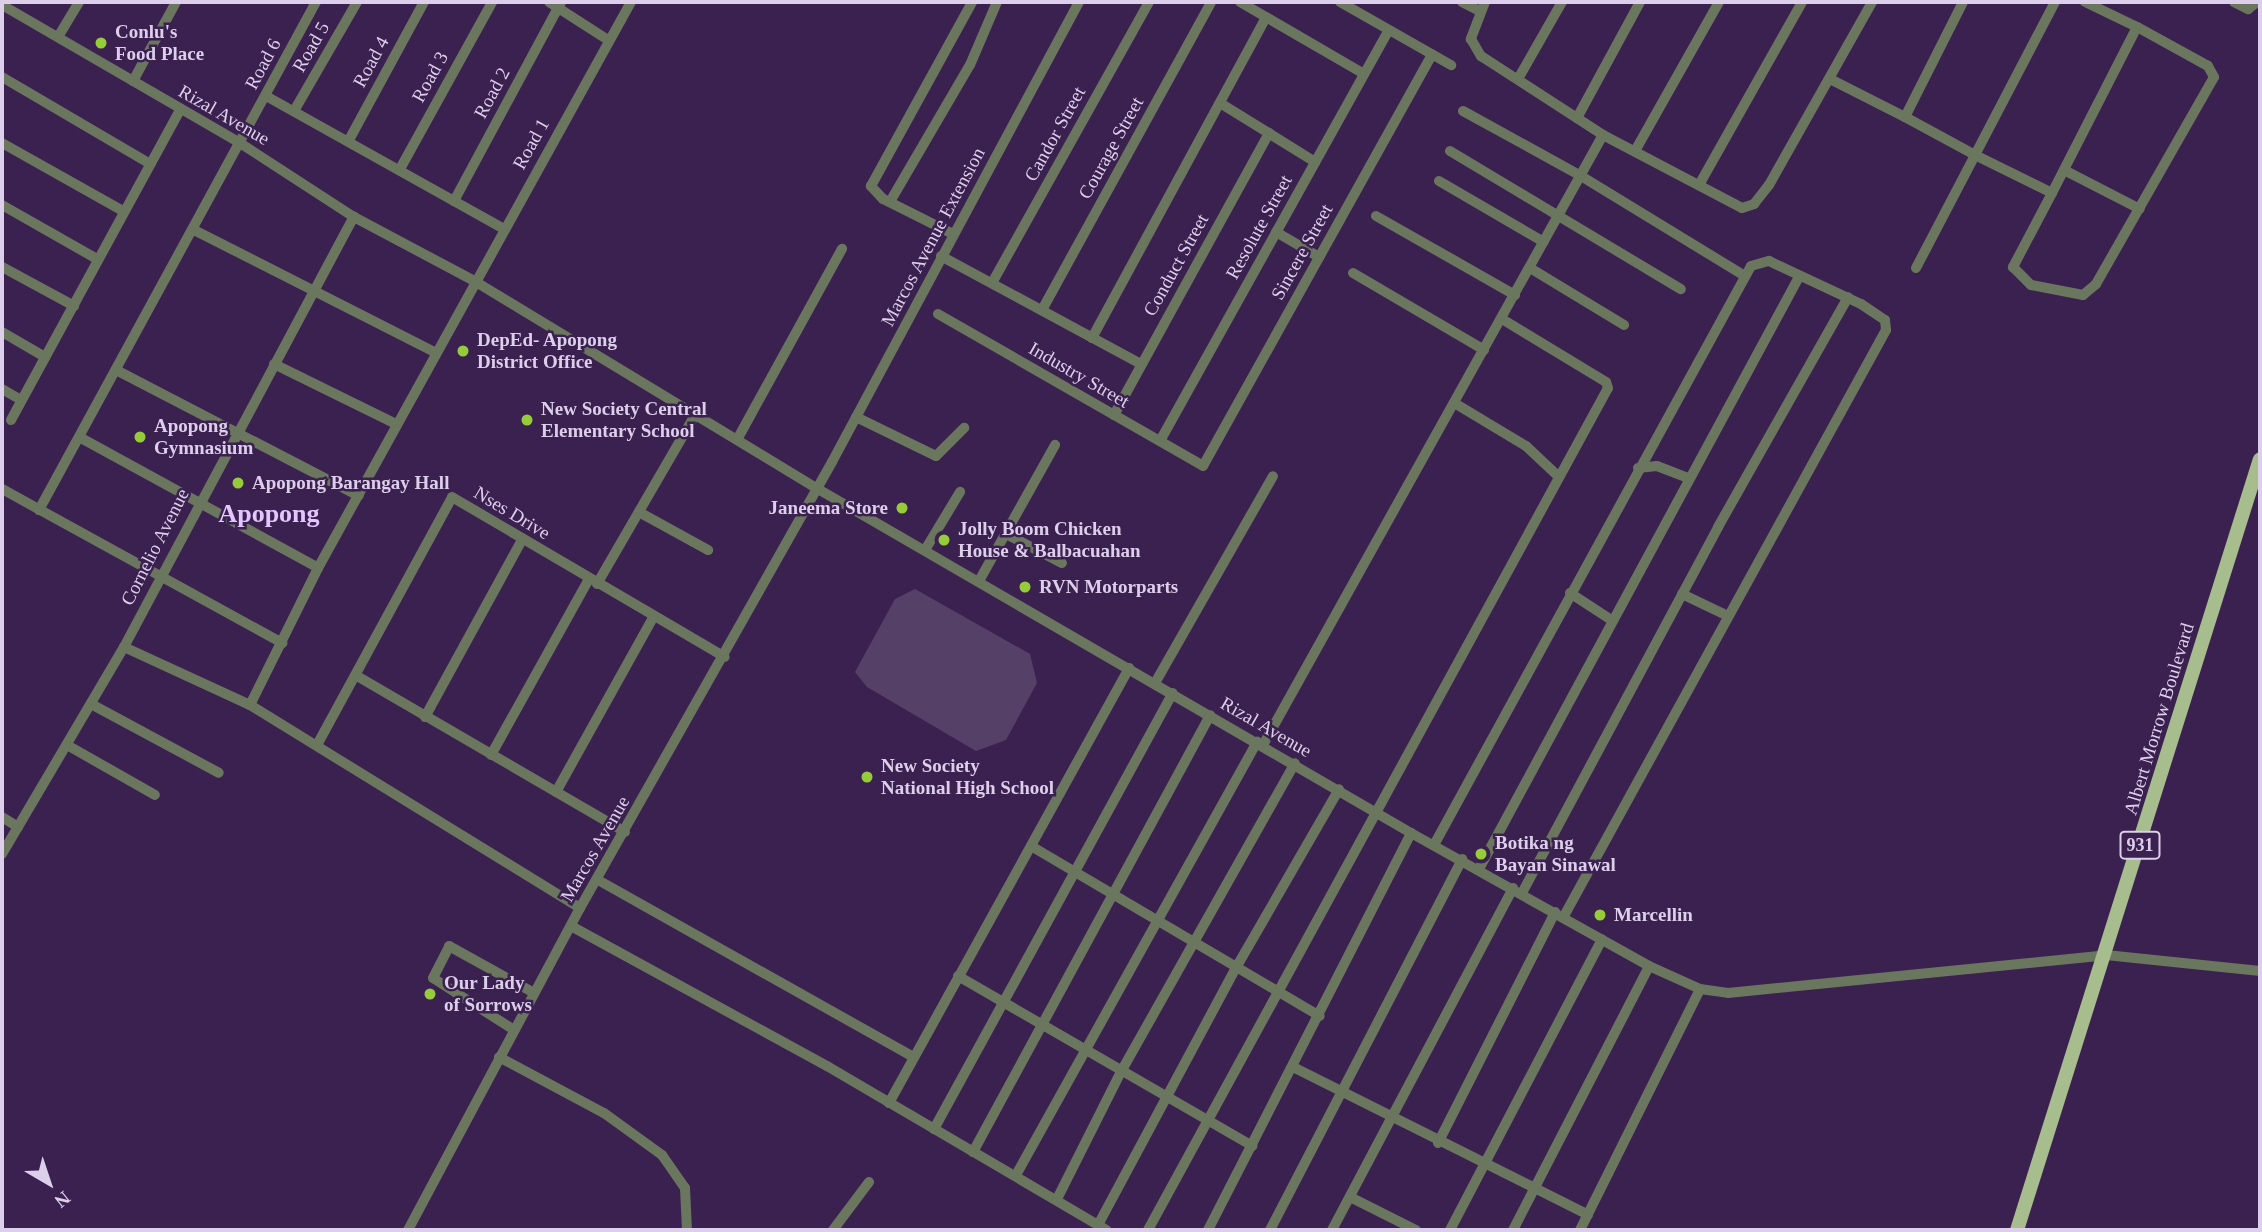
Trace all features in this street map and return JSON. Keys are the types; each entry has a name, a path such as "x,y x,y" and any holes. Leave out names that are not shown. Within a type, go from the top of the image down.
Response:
{"main road":[{"name":"Albert Morrow Boulevard","path":"2017,1230 2106,955 2260,459"}],"street":[{"path":"58,37 79,2"},
{"path":"133,81 176,2"},
{"name":"Road 6","path":"39,510 81,438 316,2"},
{"name":"Road 5","path":"294,111 357,2"},
{"name":"Road 4","path":"349,140 424,2"},
{"name":"Road 3","path":"400,169 492,2"},
{"name":"Road 1","path":"250,705 318,568 631,2"},
{"path":"953,234 875,194 872,180 915,111 972,2"},
{"path":"891,200 970,65 997,2"},
{"name":"Marcos Avenue Extension","path":"818,489 1079,2"},
{"name":"Candor Street","path":"992,283 1149,2"},
{"name":"Courage Street","path":"1042,310 1211,2"},
{"path":"1240,2 1364,74"},
{"path":"1340,2 1451,65"},
{"path":"1462,2 1483,6 1471,39 1476,51 1604,135 1734,206 1754,204 1872,2"},
{"path":"1518,79 1562,2"},
{"path":"1577,118 1640,2"},
{"path":"1635,151 1719,2"},
{"path":"1699,186 1802,2"},
{"path":"1905,117 1964,2"},
{"path":"1916,268 2055,2"},
{"path":"2085,2 2137,27 2208,66 2214,77 2094,287 2077,296 2031,285 2013,267 2137,27"},
{"path":"2234,2 2248,9 2257,2"},
{"path":"556,4 608,40"},
{"name":"Road 2","path":"454,201 556,4"},
{"name":"Rizal Avenue","path":"2,6 240,143 354,216 476,282 696,412 818,489 1295,763 1411,833 1518,890 1649,966 1700,989 1728,993 2106,955 2260,971"},
{"path":"1092,338 1266,17"},
{"name":"Resolute Street","path":"1160,441 1389,30"},
{"name":"Sincere Street","path":"1203,466 1432,54"},
{"path":"2,77 150,164"},
{"path":"1829,79 2052,192"},
{"path":"266,96 504,229"},
{"path":"1220,103 1315,162"},
{"path":"11,420 180,110"},
{"path":"1463,111 1581,176 1745,276"},
{"name":"Conduct Street","path":"1114,415 1269,133"},
{"path":"1016,1175 1158,920 1456,404 1604,135"},
{"path":"2,143 123,211"},
{"path":"1450,151 1681,289"},
{"path":"2064,170 2140,209"},
{"path":"1439,181 1544,242"},
{"path":"2,205 97,259"},
{"name":"Cornelio Avenue","path":"2,854 124,647 197,503 354,216"},
{"path":"1376,216 1515,295"},
{"path":"194,230 436,353"},
{"path":"1276,232 1319,257"},
{"path":"738,438 842,248"},
{"path":"941,256 1141,364"},
{"path":"1434,845 1638,468 1753,264 1763,260 1882,317 1886,330 1559,914 1438,1143"},
{"path":"2,267 74,306"},
{"path":"1530,268 1624,325"},
{"path":"1353,273 1484,350"},
{"path":"1479,869 1799,277"},
{"path":"1332,1230 1847,298"},
{"name":"Industry Street","path":"938,314 1203,466"},
{"path":"1148,1230 1607,385 1502,319"},
{"path":"2,332 45,357"},
{"path":"274,364 397,424"},
{"path":"118,370 359,496"},
{"path":"2,389 21,400"},
{"path":"1456,404 1526,446 1559,476"},
{"path":"491,755 593,581 639,512 696,412"},
{"path":"856,417 936,456 964,428"},
{"path":"81,438 318,568"},
{"path":"979,581 1055,445"},
{"path":"1638,468 1657,466 1688,478"},
{"path":"1155,683 1273,476"},
{"path":"2,488 282,643"},
{"name":"Marcos Avenue","path":"408,1230 580,908 725,657 818,489"},
{"path":"925,550 960,492"},
{"name":"Nses Drive","path":"317,745 453,497 725,657"},
{"path":"639,512 708,550"},
{"path":"1006,534 1062,563"},
{"path":"425,717 522,540"},
{"path":"1570,593 1613,621"},
{"path":"1682,594 1728,615"},
{"path":"556,792 654,617"},
{"path":"124,647 250,705 580,908"},
{"path":"889,1103 1129,668"},
{"path":"357,676 625,832"},
{"path":"934,1129 1174,694"},
{"path":"91,704 219,773"},
{"path":"973,1152 1210,715"},
{"path":"67,745 155,795"},
{"path":"1057,1199 1122,1070 1196,943 1295,763"},
{"path":"571,926 1016,1175 1102,1228 1237,966 1339,789"},
{"path":"2,817 18,827"},
{"path":"1208,1230 1320,1016 1411,833"},
{"path":"1031,846 1320,1016"},
{"path":"1270,1230 1462,859"},
{"path":"598,880 914,1056"},
{"path":"1450,1230 1602,939"},
{"path":"514,1030 432,978 449,946 534,993"},
{"path":"1513,1230 1649,966"},
{"path":"958,976 1252,1146"},
{"path":"1580,1230 1700,989"},
{"path":"499,1057 604,1113 662,1155 685,1188 687,1230"},
{"path":"1293,1067 1532,1191 1588,1215"},
{"path":"834,1230 869,1182"},
{"path":"1350,1196 1395,1225 1416,1230"}],"shaded area":[{"path":"915,589 1030,654 1037,683 1006,740 976,751 867,687 855,672 895,599"}],"place":[{"name":"Conlu's Food Place","path":"101,43"},
{"name":"DepEd- Apopong District Office","path":"463,351"},
{"name":"New Society Central Elementary School","path":"527,420"},
{"name":"Apopong Gymnasium","path":"140,437"},
{"name":"Apopong Barangay Hall","path":"238,483"},
{"name":"Janeema Store","path":"902,508"},
{"name":"Jolly Boom Chicken House & Balbacuahan","path":"944,540"},
{"name":"RVN Motorparts","path":"1025,587"},
{"name":"New Society National High School","path":"867,777"},
{"name":"Botika ng Bayan Sinawal","path":"1481,854"},
{"name":"Marcellin","path":"1600,915"},
{"name":"Our Lady of Sorrows","path":"430,994"}],"district":[{"name":"Apopong","path":"269,514"}]}
